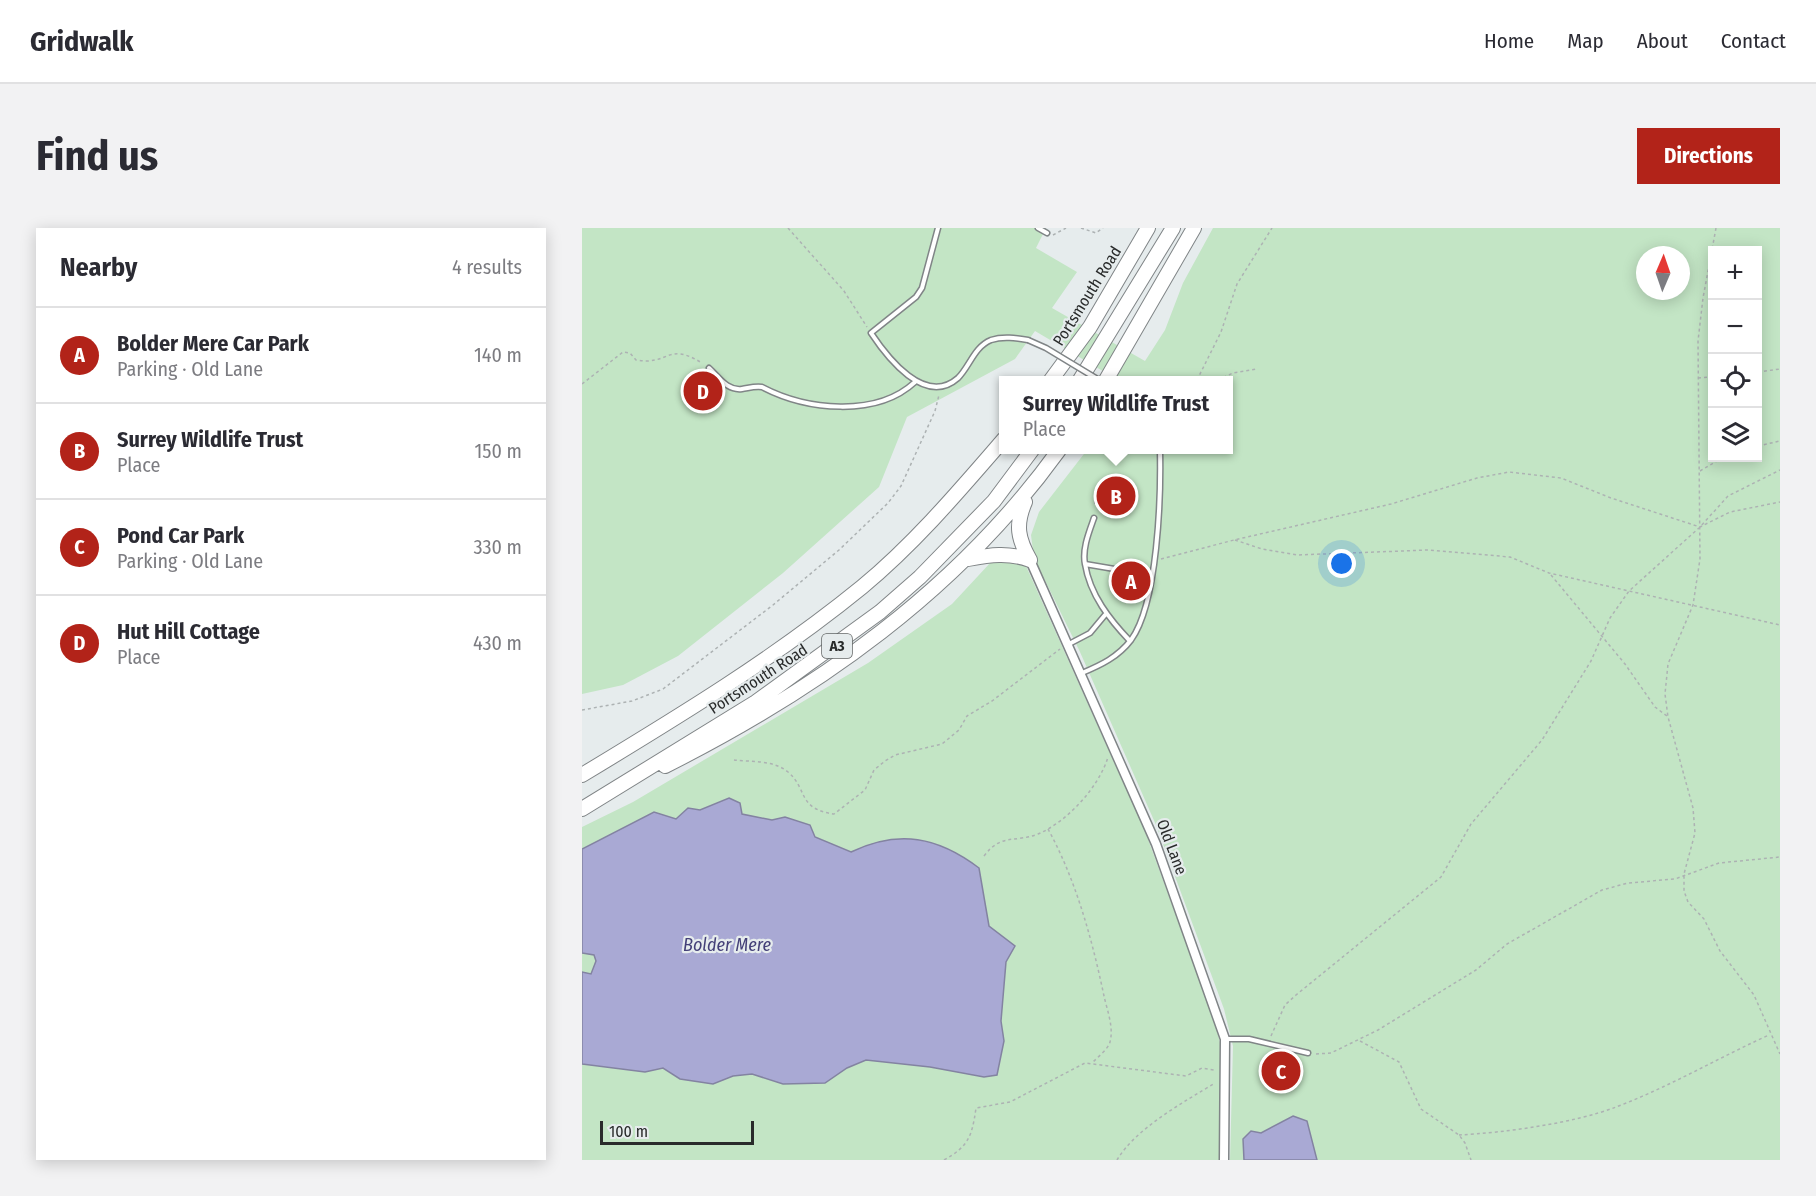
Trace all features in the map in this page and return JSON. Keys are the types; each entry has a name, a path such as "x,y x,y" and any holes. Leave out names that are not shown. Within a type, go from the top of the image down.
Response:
{"highway":[{"name":"Portsmouth Road","path":"1055,376 1090,327 1148,228"},
{"path":"1083,376 1173,228"},
{"path":"1109,376 1194,228"},
{"name":"Portsmouth Road","path":"582,775 743,674 862,586 933,520 999,445"},
{"name":"Portsmouth Road","path":"582,809 756,702 880,612 920,578 994,501 1029,454"},
{"name":"A3","path":"604,796 687,755 815,680 885,631 968,559 1056,454"},
{"name":"A3","path":"1029,560 1018,533 1018,518 1033,484"},
{"path":"968,559 999,554 1015,555 1029,560"}],"street":[{"name":"Old Lane","path":"1029,560 1082,673 1156,844 1225,1039 1224,1160"}],"lane":[{"path":"938,228 922,288 916,297 871,333 895,363 915,382 939,385 950,383 958,377 982,346 992,340 1028,340 1046,348 1091,376"},
{"path":"1038,228 1047,233"},
{"path":"709,368 728,387 739,390 753,386 762,387 815,405 845,406 884,401 900,395 915,382"},
{"path":"1082,673 1108,662 1130,642 1144,613 1153,561 1160,454"},
{"path":"1094,518 1086,548 1085,564 1105,615 1130,642"},
{"path":"1085,564 1138,573"},
{"path":"1069,644 1090,633 1105,615"},
{"path":"1225,1039 1249,1039 1308,1053"}],"path":[{"path":"788,228 844,291 871,333"},
{"path":"1047,233 1055,235 1066,228"},
{"path":"1081,228 1096,233 1103,228"},
{"path":"1199,376 1221,332 1237,284 1272,228"},
{"path":"1716,228 1703,298 1698,341 1700,559 1693,605 1675,645 1664,678 1668,717 1694,808 1695,833 1684,874 1684,891 1688,902 1704,920 1720,951 1754,995 1780,1054"},
{"path":"582,384 623,352 630,353 636,360 650,363 674,352 682,352 709,368"},
{"path":"1227,376 1256,369"},
{"path":"1762,371 1780,369"},
{"path":"1698,378 1708,377"},
{"path":"582,710 632,701 663,689 780,600 863,527 888,503 909,471 938,402 939,385"},
{"path":"1762,445 1780,441"},
{"path":"1698,472 1715,462"},
{"path":"1268,1044 1285,1005 1441,877 1471,824 1542,740 1603,637 1610,618 1629,591 1700,527 1728,496 1780,470"},
{"path":"1153,561 1391,504 1477,478 1509,472 1561,478 1611,498 1700,527 1730,512 1780,502"},
{"path":"1234,540 1262,549 1297,555 1428,550 1510,557 1549,573 1780,625"},
{"path":"1549,573 1603,637 1655,707 1668,717"},
{"path":"734,760 768,763 788,772 806,802 823,812 834,814 865,790 874,770 885,761 895,755 942,744 959,730 967,716 992,701 1069,644"},
{"path":"984,856 1001,841 1029,837 1048,829 1093,788 1104,768 1112,743"},
{"path":"1048,829 1061,853 1080,902 1097,964 1111,1029 1110,1044 1091,1064"},
{"path":"1308,1053 1331,1053 1359,1040 1476,970 1507,944 1585,898 1628,883 1661,881 1719,863 1780,857"},
{"path":"1459,1135 1490,1133 1587,1116 1615,1108 1770,1035"},
{"path":"1359,1040 1399,1062 1421,1109 1459,1135 1465,1143 1471,1160"},
{"path":"944,1160 960,1151 973,1133 976,1108 1010,1102 1085,1063 1186,1076 1202,1068 1211,1068 1216,1071"},
{"path":"1117,1160 1130,1144 1174,1107 1216,1083 1225,1081"}],"green space":[{"path":"582,228 1046,228 1036,248 1077,272 1052,308 1145,361 1165,330 1183,283 1213,228 1780,228 1780,1160 1230,1160 1233,1046 1224,1009 1156,825 1080,652 1034,558 1031,535 1039,512 1084,454 1233,454 1233,376 1111,376 1035,331 1015,359 907,417 879,487 783,573 678,656 623,685 582,694"},
{"path":"991,562 1013,562 1026,566 1145,831 1215,1022 1222,1051 1219,1160 582,1160 582,827 633,802 868,663 952,604"}],"water":[{"name":"Bolder Mere","path":"729,798 740,803 742,814 772,820 785,817 810,825 815,837 851,852 885,840 918,840 948,849 979,868 989,926 1015,946 1006,962 1001,1021 1004,1041 997,1075 984,1077 930,1067 866,1060 847,1068 825,1083 783,1084 752,1074 733,1076 713,1084 680,1079 663,1068 645,1072 582,1064 582,972 591,974 596,961 594,955 582,953 582,849 654,812 676,819 688,808 700,810"},
{"path":"1293,1116 1307,1121 1317,1160 1244,1160 1243,1139 1251,1131 1261,1133"}],"building":[{"path":"700,379 709,382 708,385 712,387 708,399 694,395"},
{"path":"1095,491 1126,492 1126,508 1114,507 1114,503 1095,503"}],"place":[{"name":"Hut Hill Cottage","path":"703,391"},
{"name":"Surrey Wildlife Trust","path":"1116,496"},
{"name":"Bolder Mere Car Park","path":"1131,581"},
{"name":"Pond Car Park","path":"1281,1071"}]}
